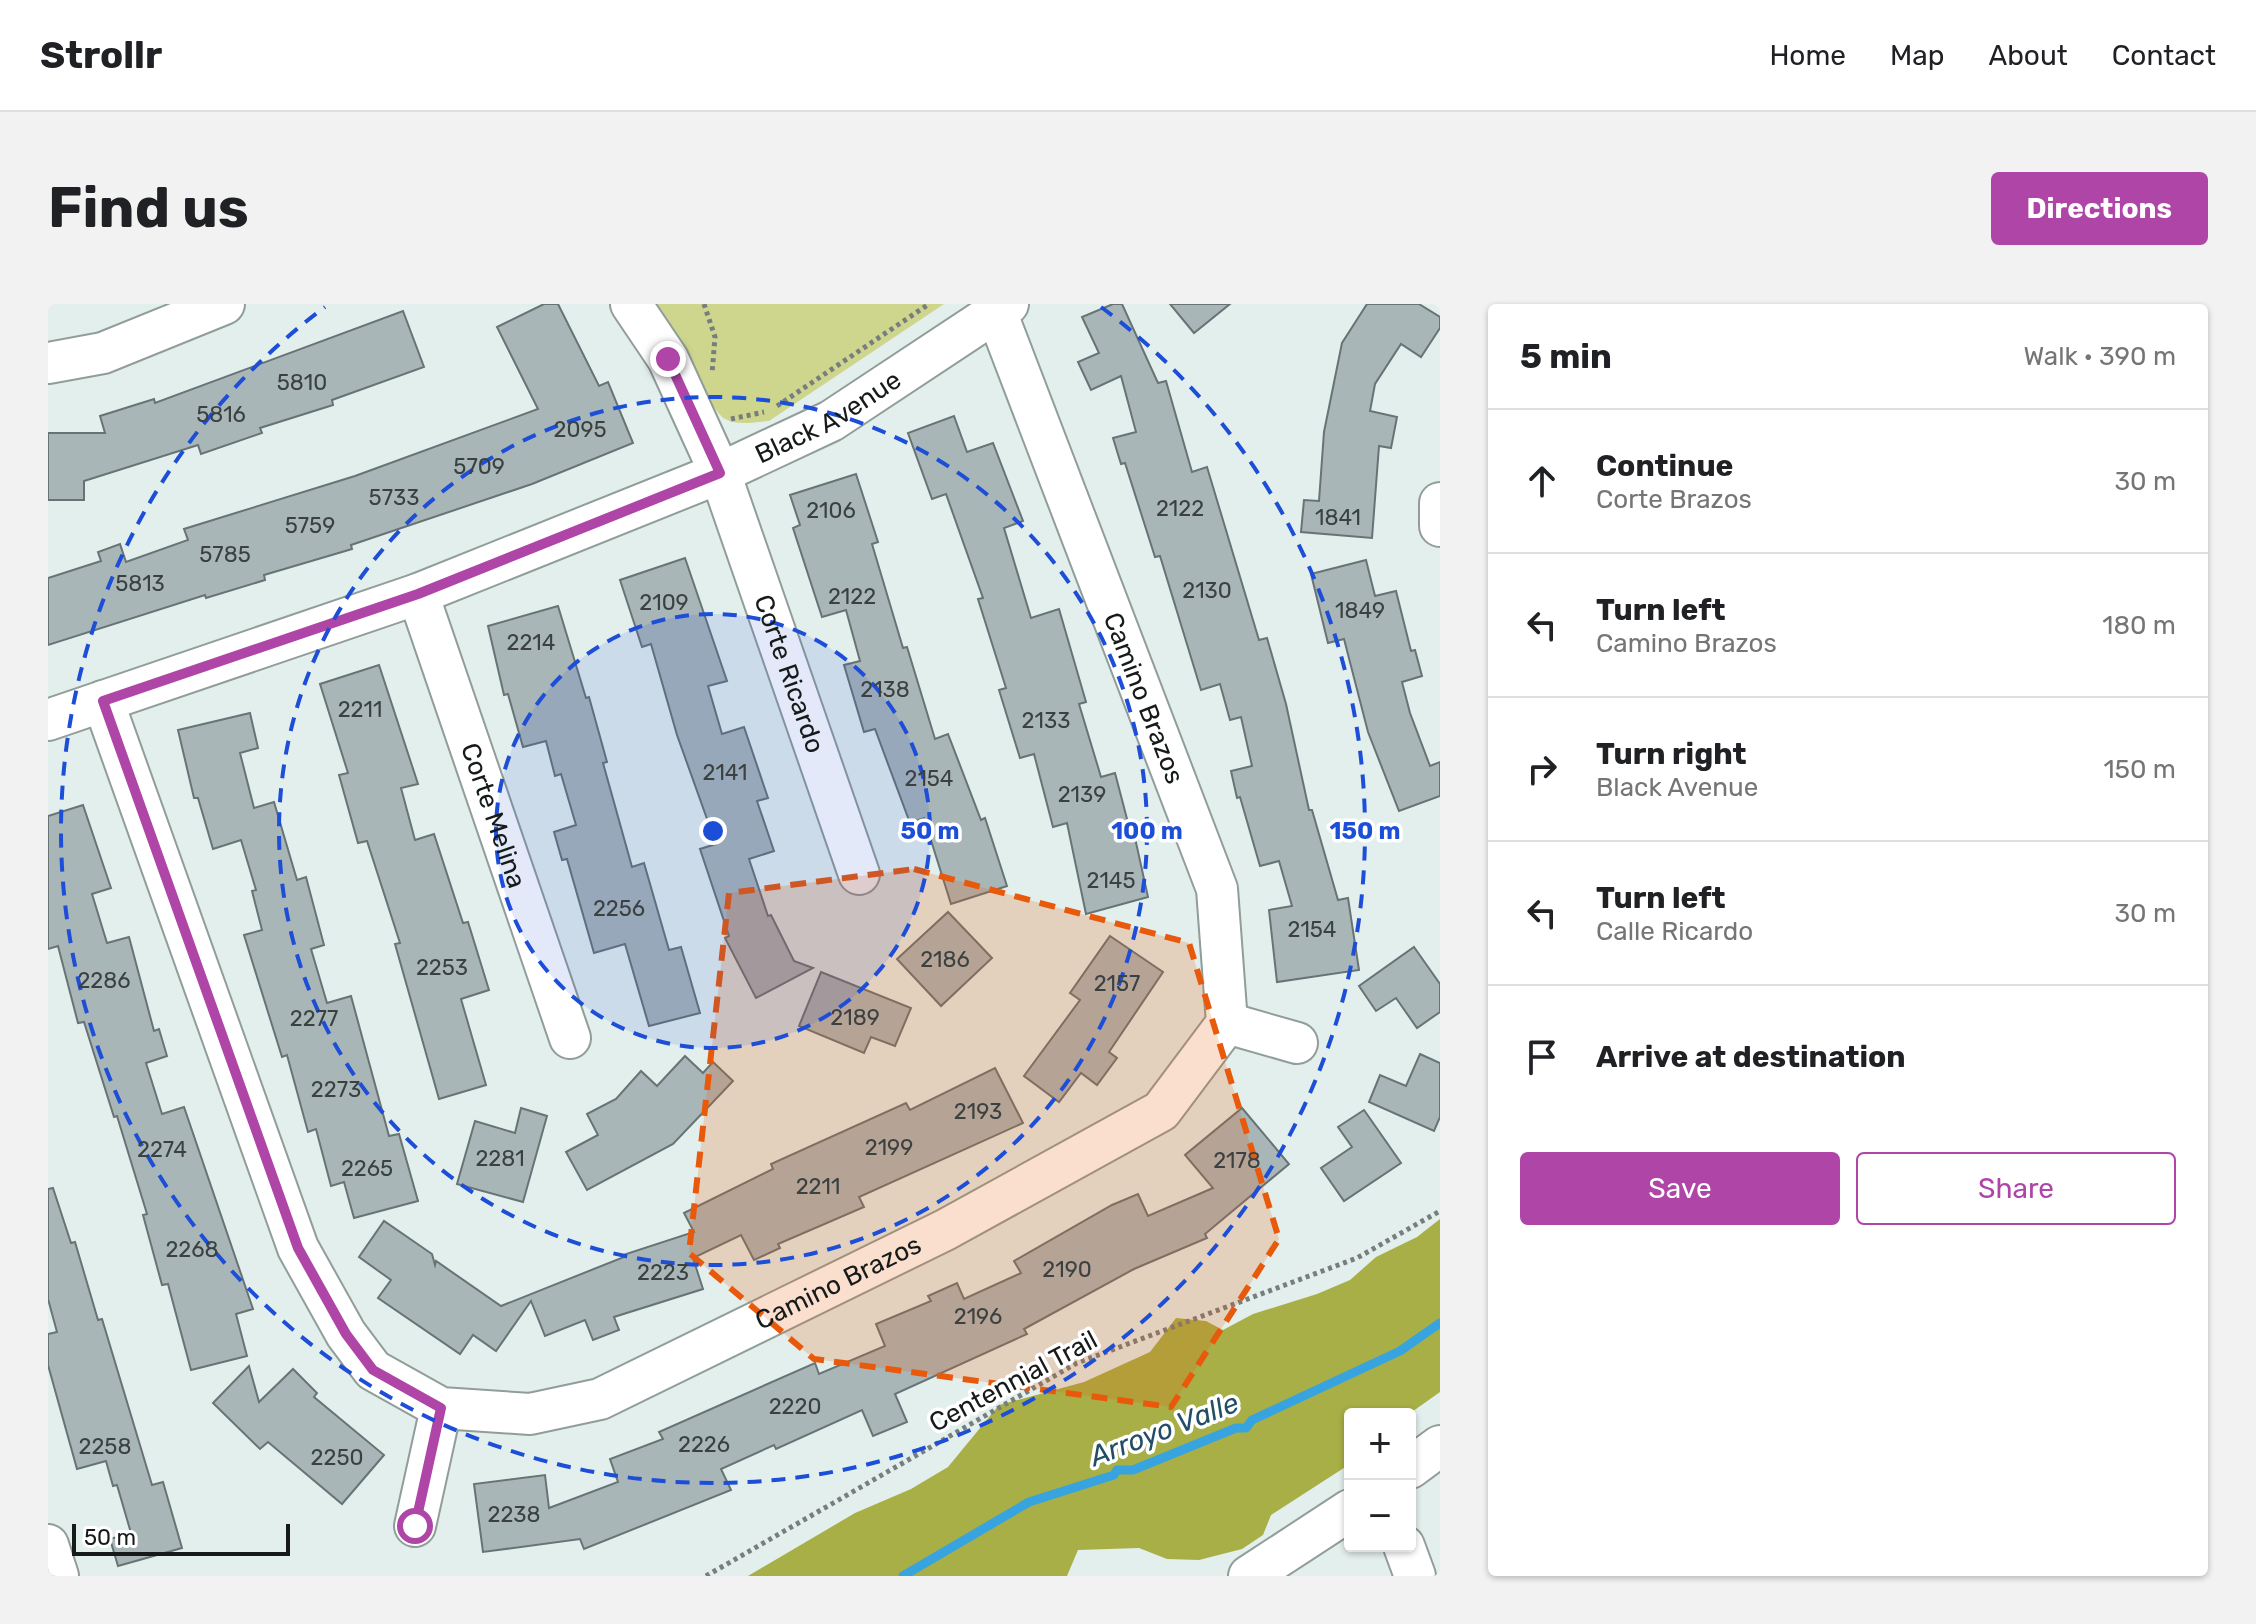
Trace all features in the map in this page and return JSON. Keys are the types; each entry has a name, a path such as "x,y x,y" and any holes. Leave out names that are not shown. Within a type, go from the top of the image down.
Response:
{"street":[{"path":"48,363 103,353 224,304"},
{"name":"Corte Ricardo","path":"631,304 668,359 720,473 859,874"},
{"name":"Black Avenue","path":"48,720 418,594 720,473 831,421 1003,309"},
{"name":"Camino Brazos","path":"103,701 298,1248 346,1334 373,1370 441,1408 530,1414 600,1399 945,1230 1161,1111 1227,1023 1217,889 1003,309"},
{"path":"1440,503 1440,526"},
{"name":"Corte Melina","path":"418,594 570,1038"},
{"path":"1227,1023 1297,1043"},
{"path":"415,1526 441,1408"},
{"path":"1416,1464 1440,1446"},
{"path":"1249,1576 1344,1514"},
{"path":"48,1545 58,1576"},
{"path":"1406,1552 1415,1576"}],"path":[{"path":"704,304 715,337 712,384"},
{"path":"726,420 774,408 929,304"},
{"name":"Centennial Trail","path":"706,1576 1077,1363 1357,1258 1440,1211"}],"highlighted area":[{"path":"914,869 1189,943 1279,1239 1171,1407 814,1359 689,1253 729,893"}],"green space":[{"path":"657,304 944,304 769,421 747,423 730,421 718,413"},
{"path":"1440,1219 1440,1392 1416,1409 1344,1408 1344,1468 1271,1515 1263,1535 1242,1549 1199,1560 1167,1559 1139,1548 1078,1550 1067,1576 748,1576 855,1513 911,1489 948,1467 999,1405 1084,1382 1150,1352 1176,1318 1206,1321 1223,1330 1253,1314 1317,1294 1350,1280 1376,1257 1417,1237"}],"building":[{"path":"544,304 558,304 599,386 608,382 633,443 532,484 351,545 352,549 264,575 265,580 206,598 205,595 48,645 48,578 101,561 98,552 120,544 126,562 188,540 184,529 355,476 538,409 497,327"},
{"path":"1113,304 1122,304 1158,383 1166,381 1192,472 1207,467 1259,640 1267,638 1286,704 1309,810 1312,810 1338,900 1348,898 1359,970 1277,982 1269,910 1292,906 1279,861 1260,866 1240,797 1237,798 1231,771 1252,766 1241,717 1230,720 1220,684 1201,690 1160,556 1155,557 1125,463 1121,464 1113,438 1136,432 1121,376 1091,390 1078,362 1099,353 1082,317"},
{"path":"1170,304 1230,304 1194,333"},
{"path":"1367,304 1419,304 1440,317 1440,328 1421,357 1401,344 1375,384 1370,411 1397,417 1391,448 1379,446 1372,538 1301,532 1304,500 1319,501 1324,432 1342,343"},
{"path":"403,311 424,367 332,400 333,405 260,428 262,433 201,454 198,445 84,481 84,500 48,500 48,433 105,433 100,416 154,399 155,403"},
{"path":"954,416 967,452 993,443 1023,521 1004,528 1031,618 1059,609 1086,702 1079,704 1101,777 1115,773 1132,838 1135,838 1148,897 1086,914 1067,823 1053,827 1034,754 1020,758 999,690 1006,688 978,599 983,598 946,494 932,499 908,433"},
{"path":"856,474 878,542 872,544 903,648 907,647 935,739 948,734 981,820 985,818 1007,886 951,904 924,818 910,823 875,729 864,732 844,665 860,661 846,610 822,617 793,528 800,525 790,495"},
{"path":"685,558 727,681 708,686 722,734 744,727 768,798 757,801 774,851 749,859 768,916 771,915 794,961 813,968 756,998 725,938 729,936 700,849 716,844 677,735 651,644 642,647 620,580"},
{"path":"1366,560 1375,596 1396,591 1411,651 1415,650 1422,676 1402,682 1430,766 1440,762 1440,796 1399,811 1368,732 1344,639 1328,643 1311,574"},
{"path":"558,606 586,698 589,697 607,762 603,763 632,867 644,863 669,950 681,947 700,1013 649,1026 625,944 594,953 567,859 562,860 554,832 576,825 561,774 555,776 546,741 523,747 508,694 504,695 488,626"},
{"path":"379,665 418,784 401,788 415,840 434,834 463,923 468,922 489,990 461,999 486,1085 439,1099 395,944 400,943 367,841 358,843 339,775 348,773 320,684"},
{"path":"250,713 258,748 240,753 254,808 274,802 297,880 306,877 324,945 311,949 327,1003 351,996 389,1136 399,1134 418,1201 354,1218 344,1182 331,1186 316,1129 308,1132 287,1055 282,1057 244,935 262,930 252,891 256,890 241,840 213,849 198,798 194,798 178,730"},
{"path":"83,805 111,888 92,894 107,943 129,937 154,1031 159,1029 167,1056 146,1063 162,1114 184,1107 253,1309 236,1314 247,1356 191,1370 168,1284 162,1285 143,1215 147,1214 117,1116 114,1117 84,1022 78,1023 58,946 48,949 48,816"},
{"path":"948,912 992,958 941,1006 897,959"},
{"path":"1110,936 1163,972 1109,1052 1117,1058 1097,1085 1081,1073 1059,1102 1024,1076 1080,1000 1070,993"},
{"path":"1414,947 1440,984 1440,1012 1417,1028 1396,998 1376,1011 1359,986"},
{"path":"821,972 911,1008 895,1046 871,1037 864,1053 799,1026"},
{"path":"1420,1054 1440,1063 1440,1117 1434,1131 1369,1102 1380,1075 1406,1086"},
{"path":"685,1056 703,1073 713,1062 733,1081 673,1144 587,1190 566,1152 598,1135 587,1114 616,1099 641,1071 657,1086"},
{"path":"995,1068 1023,1123 859,1197 864,1207 778,1244 780,1248 754,1260 741,1235 693,1258 703,1289 614,1317 619,1330 593,1340 585,1320 545,1336 531,1301 496,1351 473,1335 460,1354 378,1298 391,1280 359,1257 384,1221 432,1254 435,1265 436,1261 501,1306 623,1255 694,1232 684,1213 773,1169 771,1164 906,1103 910,1110"},
{"path":"521,1108 547,1116 523,1202 457,1184 475,1121 515,1133"},
{"path":"1242,1108 1289,1164 1205,1234 1207,1238 1134,1269 1024,1329 1027,1334 895,1394 907,1422 873,1436 862,1410 776,1449 774,1445 721,1469 731,1490 584,1549 580,1539 483,1552 474,1484 545,1475 549,1508 618,1482 610,1459 663,1439 659,1432 815,1363 819,1374 885,1346 876,1324 931,1301 928,1296 957,1283 964,1299 1021,1273 1014,1261 1112,1205 1138,1194 1148,1216 1213,1188 1185,1155"},
{"path":"1364,1110 1401,1163 1344,1201 1321,1168 1352,1147 1338,1127"},
{"path":"53,1188 71,1243 75,1242 98,1320 102,1319 152,1485 163,1482 182,1548 118,1566 110,1539 131,1533 117,1485 113,1486 106,1461 77,1469 48,1365 48,1334 57,1332 48,1299 48,1189"},
{"path":"249,1366 259,1402 293,1369 317,1393 314,1397 384,1455 342,1504 268,1442 260,1449 213,1403"}],"waterway":[{"name":"Arroyo Valle","path":"903,1576 1029,1502 1114,1475 1117,1470 1133,1470 1236,1428 1246,1428 1252,1420 1400,1351 1440,1323"}],"route":[{"path":"415,1526 441,1408 373,1370 346,1334 298,1248 103,701 418,594 720,473 668,359"}]}
